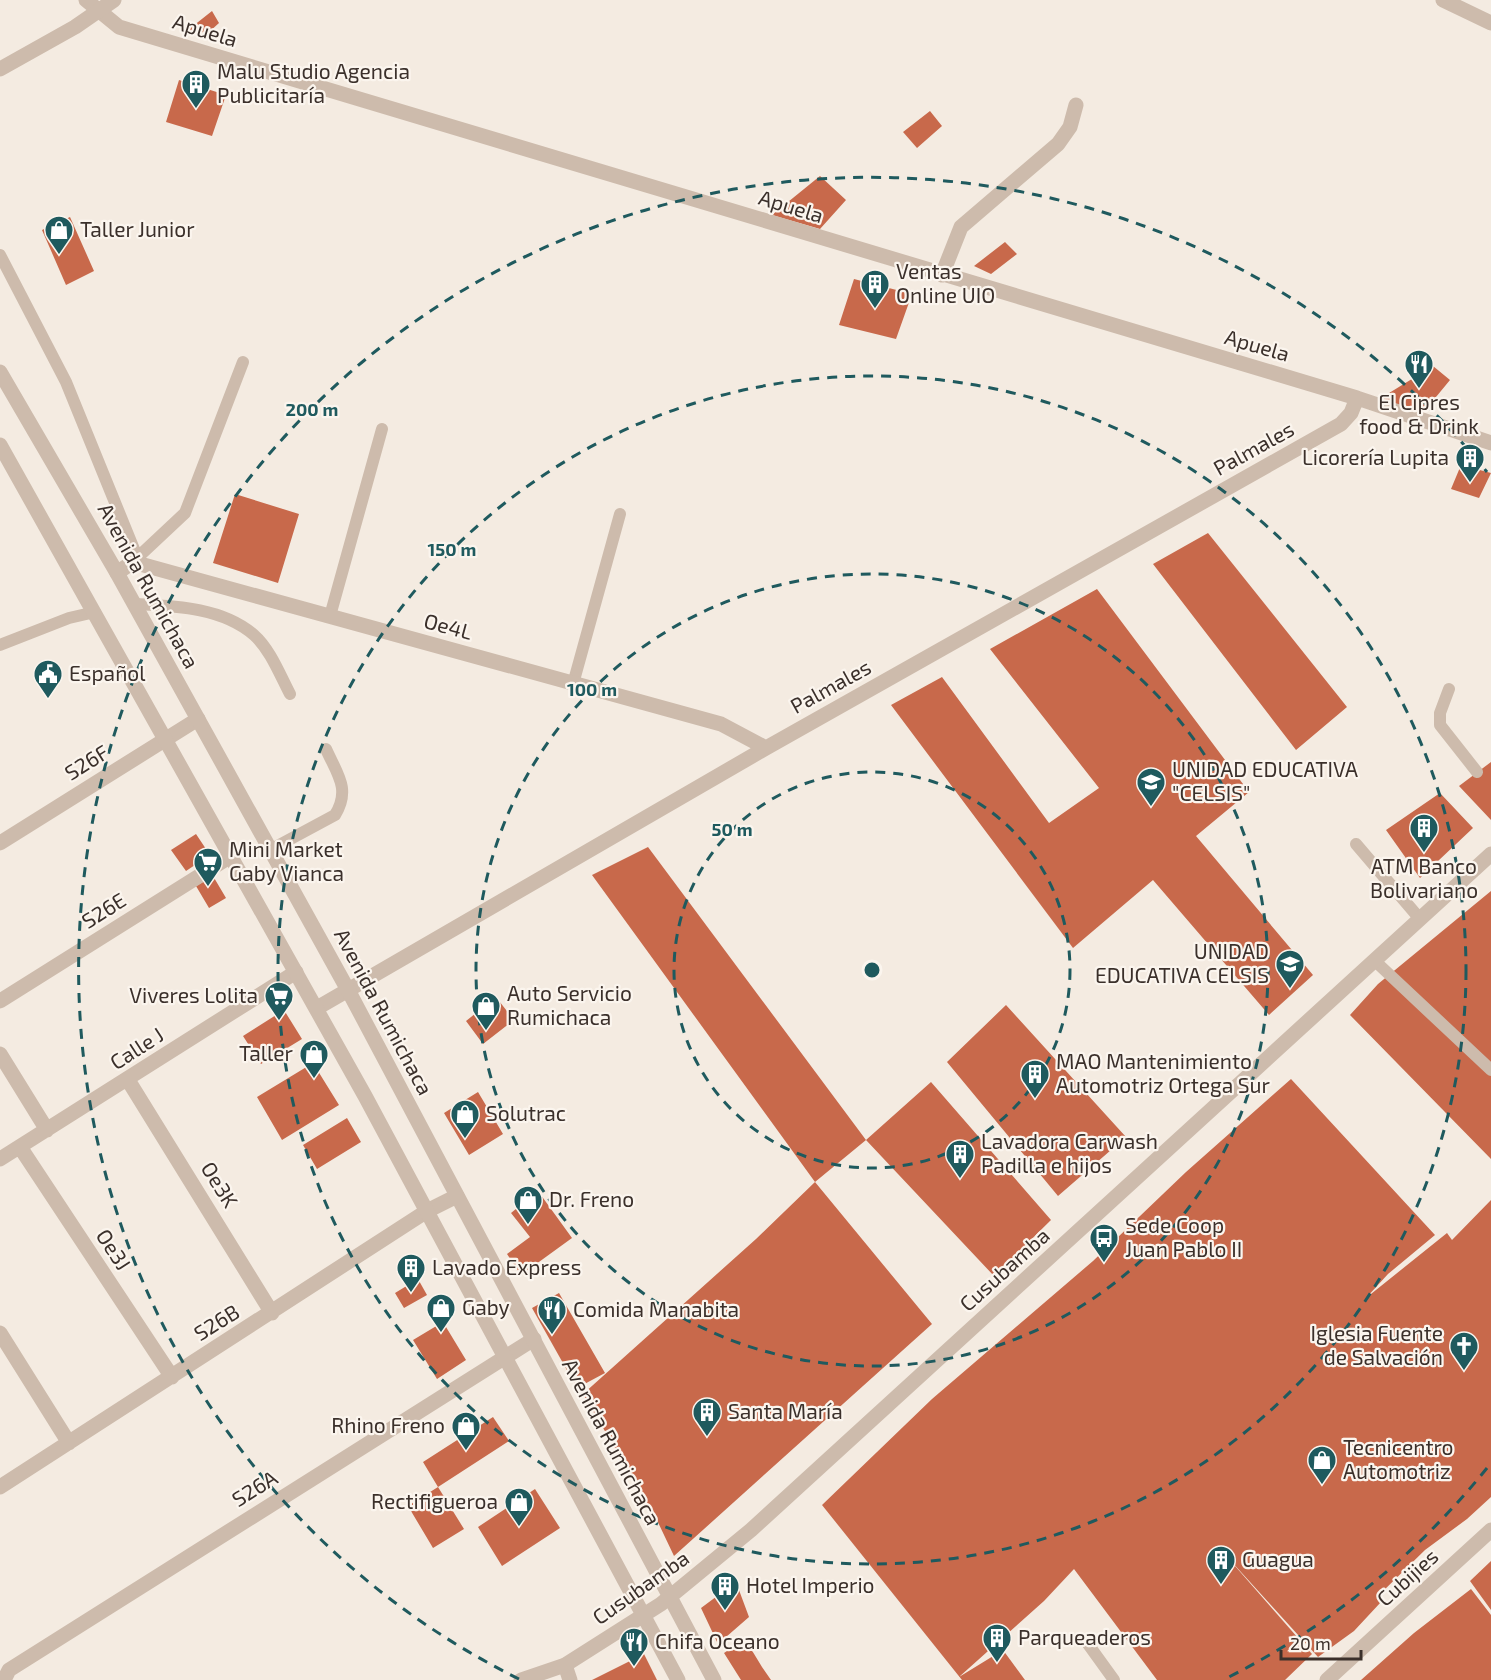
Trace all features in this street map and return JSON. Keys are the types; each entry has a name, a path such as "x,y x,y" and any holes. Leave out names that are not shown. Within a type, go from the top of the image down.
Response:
{"street":[{"path":"0,69 75,27 92,5 114,0"},
{"path":"1443,0 1491,22"},
{"name":"Apuela","path":"92,5 119,27 1357,398 1491,443"},
{"path":"942,275 961,227 1058,144 1070,127 1076,105"},
{"name":"Avenida Rumichaca","path":"0,372 117,573 348,990 714,1680"},
{"name":"Palmales","path":"317,1008 766,747 1341,424 1351,413 1357,398"},
{"path":"0,445 317,1008 678,1680"},
{"path":"117,573 138,561"},
{"name":"Oe4L","path":"138,561 721,724 766,747"},
{"name":"S26F","path":"0,843 198,719"},
{"name":"Cusubamba","path":"521,1680 565,1665 669,1599 751,1530 1491,854"},
{"name":"S26E","path":"0,1001 231,856"},
{"name":"Calle J","path":"0,1159 296,972"},
{"path":"0,1054 47,1130"},
{"name":"Oe3K","path":"128,1080 272,1313"},
{"name":"Oe3J","path":"20,1147 172,1377"},
{"name":"S26B","path":"0,1487 428,1211 457,1196"},
{"path":"0,1333 69,1443"},
{"name":"S26A","path":"4,1680 9,1670 534,1339"},
{"name":"Cubijies","path":"1327,1680 1491,1530"},
{"path":"565,1665 570,1680"}],"lane":[{"path":"0,255 66,382 138,561 186,513 243,362"},
{"path":"330,616 382,429"},
{"path":"573,684 620,514"},
{"path":"134,604 180,607 226,618 254,635 265,648 290,694"},
{"path":"0,645 69,618 95,612"},
{"path":"1449,689 1440,713 1440,725 1477,772"},
{"path":"270,850 335,815 340,806 344,790 326,749"},
{"path":"1356,844 1420,920"},
{"path":"1375,961 1491,1070"},
{"path":"1088,1644 1114,1680"}],"building":[{"path":"212,11 219,23 208,33 188,30"},
{"name":"Malu Studio Agencia Publicitaría","path":"179,80 226,95 212,136 166,122"},
{"path":"930,111 942,126 917,148 903,132"},
{"path":"820,176 846,200 820,229 772,215"},
{"path":"70,217 94,271 66,285 42,230"},
{"path":"1005,242 1017,254 991,274 974,266"},
{"name":"Ventas Online UIO","path":"854,279 912,294 896,339 839,325"},
{"name":"El Cipres food & Drink","path":"1433,366 1450,380 1422,414 1381,398"},
{"name":"Licorería Lupita","path":"1461,465 1491,473 1479,498 1451,489"},
{"path":"235,494 299,514 278,583 213,563"},
{"path":"1208,533 1347,707 1296,750 1153,564"},
{"name":"UNIDAD EDUCATIVA \"CELSIS\"","path":"1097,589 1249,792 1196,836 1313,975 1269,1015 1153,880 1073,948 891,705 942,677 1049,823 1099,788 990,649"},
{"path":"1491,762 1491,820 1459,786"},
{"name":"ATM Banco Bolivariano","path":"1440,793 1473,828 1420,878 1386,830"},
{"path":"196,834 210,855 186,871 171,850"},
{"path":"648,847 866,1140 815,1182 592,875"},
{"path":"213,876 226,898 209,908 196,886"},
{"path":"1491,891 1491,1159 1350,1015 1378,984"},
{"name":"Auto Servicio Rumichaca","path":"496,997 514,1020 483,1044 466,1021"},
{"name":"MAO Mantenimiento Automotriz Ortega Sur","path":"1006,1005 1126,1137 1058,1196 947,1062"},
{"path":"284,1010 302,1039 261,1064 243,1036"},
{"path":"313,1063 339,1105 282,1140 257,1097"},
{"path":"1291,1079 1435,1235 1388,1274 1366,1298 1447,1233 1452,1240 1491,1200 1491,1497 1467,1519 1425,1550 1378,1596 1381,1602 1354,1631 1318,1657 1221,1550 1312,1654 1285,1680 1157,1680 1074,1569 1044,1601 959,1677 822,1505 932,1399 1093,1261 1186,1172"},
{"name":"Lavadora Carwash Padilla e hijos","path":"931,1082 1051,1220 994,1276 866,1140"},
{"path":"478,1092 503,1134 469,1155 444,1113"},
{"path":"347,1118 361,1142 317,1169 303,1145"},
{"name":"Santa María","path":"815,1182 932,1324 674,1556 655,1516 583,1394 756,1239"},
{"path":"538,1191 572,1238 521,1275 507,1254 530,1237 511,1213"},
{"name":"Lavado Express","path":"418,1279 427,1295 404,1308 395,1293"},
{"path":"559,1293 605,1373 577,1388 532,1308"},
{"path":"443,1322 466,1360 437,1379 413,1340"},
{"name":"Rhino Freno","path":"493,1417 509,1441 438,1487 423,1462"},
{"path":"438,1487 464,1529 433,1548 408,1506"},
{"name":"Rectifigueroa","path":"535,1489 560,1528 502,1566 478,1527"},
{"path":"1491,1561 1491,1610 1470,1581"},
{"name":"Hotel Imperio","path":"736,1582 749,1617 718,1644 701,1608"},
{"path":"1471,1589 1491,1615 1491,1680 1361,1680 1414,1633"},
{"path":"745,1639 771,1680 741,1680 724,1653"},
{"name":"Parqueaderos","path":"1003,1650 1025,1680 962,1680 959,1677"},
{"name":"Chifa Oceano","path":"644,1654 657,1680 592,1680"}],"place":[{"name":"Malu Studio Agencia Publicitaría","path":"196,110"},
{"name":"Taller Junior","path":"59,256"},
{"name":"Ventas Online UIO","path":"875,310"},
{"name":"El Cipres food & Drink","path":"1419,390"},
{"name":"Licorería Lupita","path":"1470,484"},
{"name":"Español","path":"48,700"},
{"name":"UNIDAD EDUCATIVA \"CELSIS\"","path":"1151,808"},
{"name":"ATM Banco Bolivariano","path":"1424,854"},
{"name":"Mini Market Gaby Vianca","path":"208,888"},
{"name":"UNIDAD EDUCATIVA CELSIS","path":"1290,990"},
{"name":"Viveres Lolita","path":"279,1022"},
{"name":"Auto Servicio Rumichaca","path":"486,1032"},
{"name":"Taller","path":"314,1080"},
{"name":"MAO Mantenimiento Automotriz Ortega Sur","path":"1035,1100"},
{"name":"Solutrac","path":"465,1140"},
{"name":"Lavadora Carwash Padilla e hijos","path":"960,1180"},
{"name":"Dr. Freno","path":"528,1226"},
{"name":"Sede Coop Juan Pablo II","path":"1104,1264"},
{"name":"Lavado Express","path":"411,1294"},
{"name":"Gaby","path":"441,1334"},
{"name":"Comida Manabita","path":"552,1336"},
{"name":"Iglesia Fuente de Salvación","path":"1464,1372"},
{"name":"Santa María","path":"707,1438"},
{"name":"Rhino Freno","path":"466,1452"},
{"name":"Tecnicentro Automotriz","path":"1322,1486"},
{"name":"Rectifigueroa","path":"519,1528"},
{"name":"Guagua","path":"1221,1586"},
{"name":"Hotel Imperio","path":"725,1612"},
{"name":"Parqueaderos","path":"997,1664"},
{"name":"Chifa Oceano","path":"634,1668"}]}
